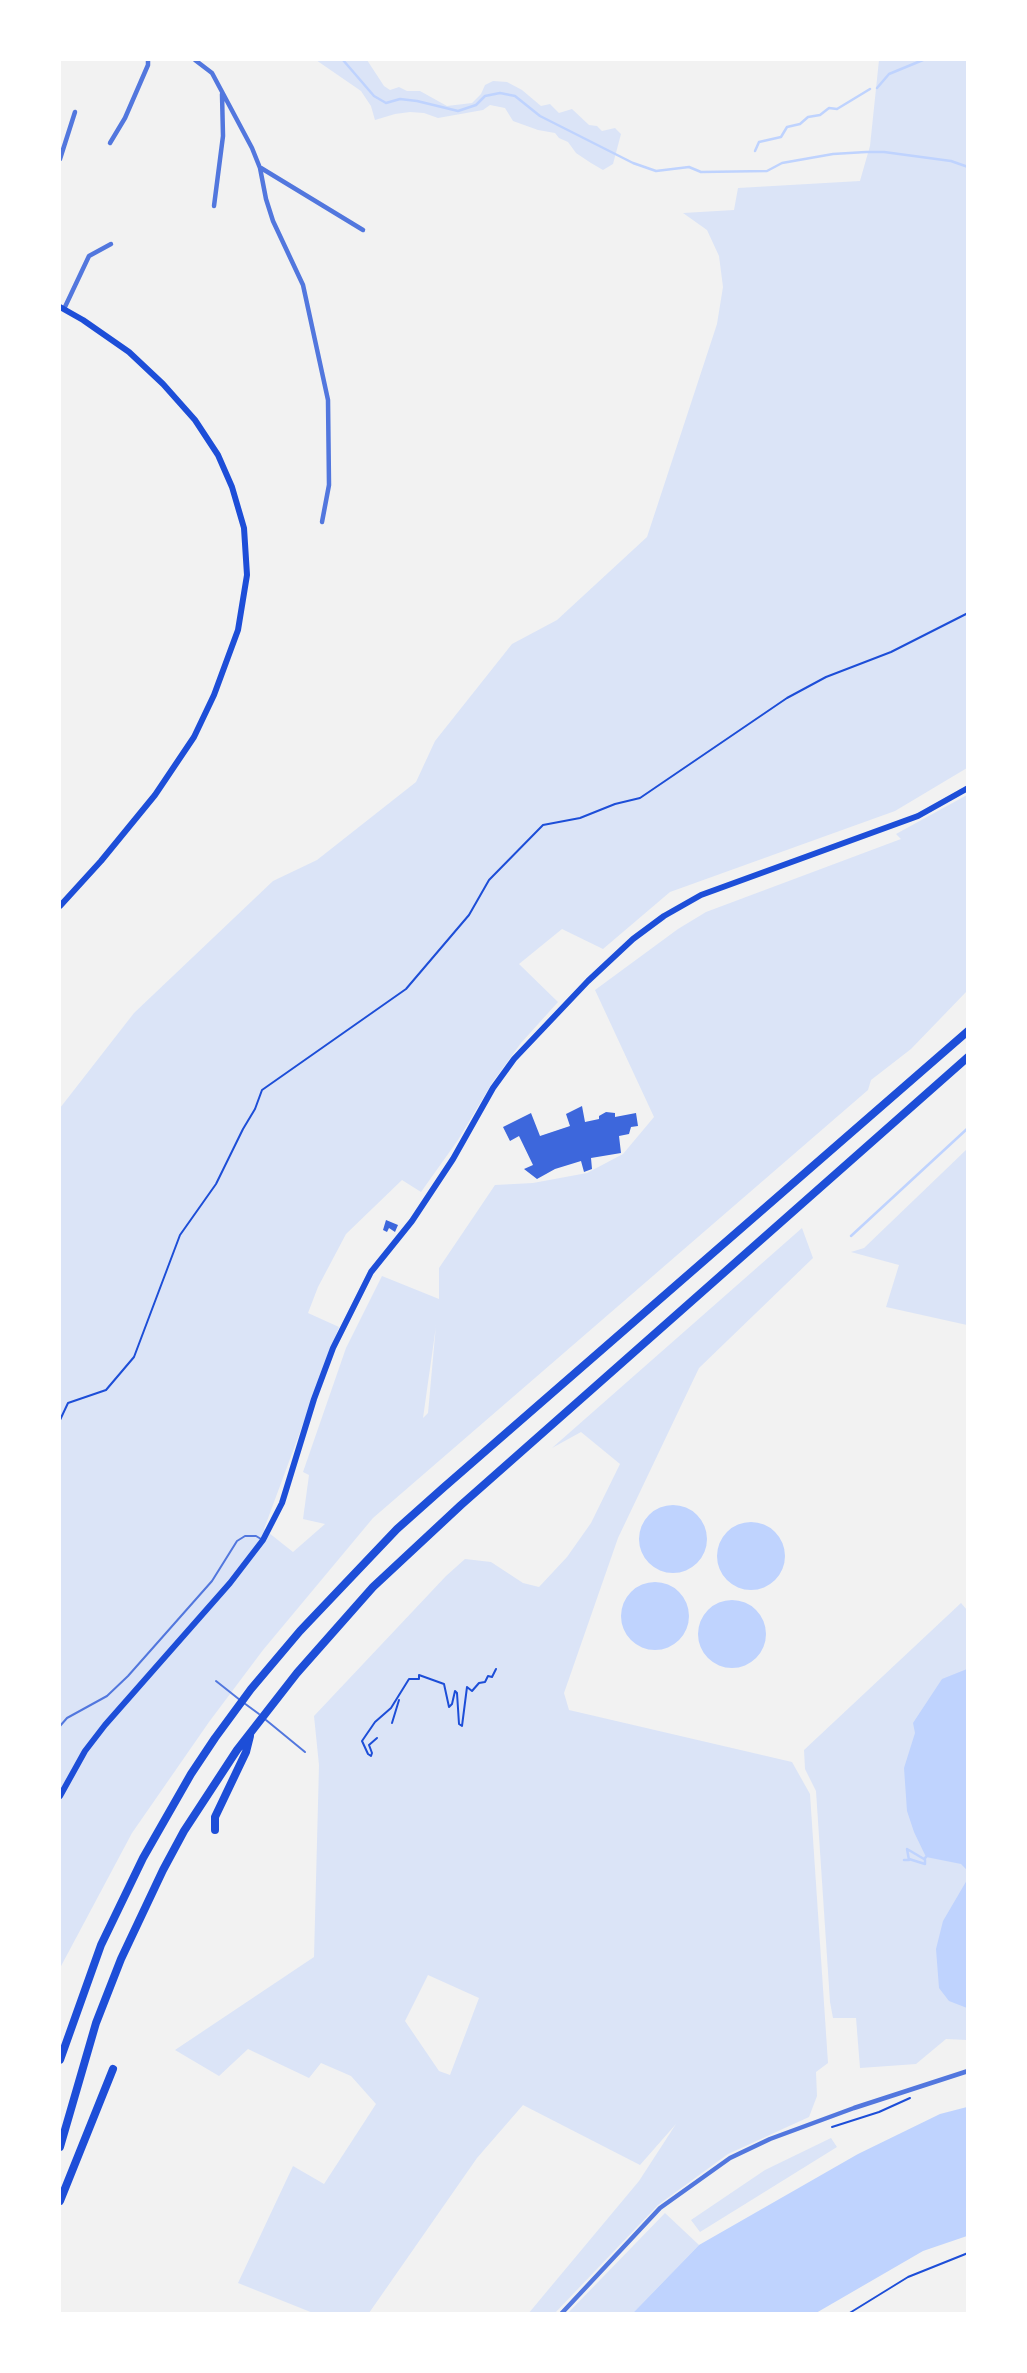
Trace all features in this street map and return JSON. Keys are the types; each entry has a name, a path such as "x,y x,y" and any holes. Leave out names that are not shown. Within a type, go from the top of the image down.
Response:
{"highway":[{"path":"60,2060 101,1945 143,1858 191,1774 251,1689 309,1621 397,1530 548,1395 968,1031"},
{"path":"60,2147 92,2034 121,1959 163,1870 184,1831 252,1730 297,1673 373,1587 461,1505 968,1057"},
{"path":"215,1830 215,1817 246,1752 252,1730"},
{"path":"60,2201 113,2069"}],"main road":[{"path":"60,906 155,795 194,737 223,674 239,630 245,602 247,545 243,520 232,486 218,455 195,420 148,369 117,342 62,308"},
{"path":"60,1796 85,1751 105,1725 230,1583 263,1540 282,1503 314,1399 333,1348 371,1272 453,1159 493,1088 514,1059 634,939 664,916 701,895 918,816 968,788"}],"street":[{"path":"110,143 125,118 148,60"},
{"path":"195,60 212,73 246,136 260,168 273,221 303,285 326,384 329,485 322,522"},
{"path":"214,206 223,136 222,93"},
{"path":"60,159 75,111"},
{"path":"260,168 363,230"},
{"path":"62,308 89,256 111,244"},
{"path":"561,2314 660,2208 730,2158 770,2139 834,2115 968,2071"}],"lane":[{"path":"60,1726 67,1718 107,1696 128,1676 212,1581 237,1541 245,1536 256,1536 263,1540"},
{"path":"216,1681 305,1752"}],"path":[{"path":"60,1420 68,1403 106,1390 134,1357 180,1235 216,1184 262,1090 406,989 469,915 489,880 543,825 580,818 640,797 787,698 826,677 891,652 968,613"},
{"path":"392,1723 408,1679 419,1679 419,1675 444,1684 449,1707 455,1691 457,1693 459,1724 462,1726 467,1687 472,1691 479,1683 485,1682 488,1676 492,1677 496,1669"},
{"path":"377,1738 369,1745 372,1753 371,1756 368,1755 362,1741 375,1722 400,1696"},
{"path":"832,2127 879,2112 918,2095"},
{"path":"848,2314 908,2277 968,2253"}],"shaded area":[{"path":"316,60 367,60 384,86 390,90 399,87 407,91 420,91 447,106 472,103 485,85 493,81 507,82 522,90 541,106 550,104 559,113 572,109 589,125 597,126 602,131 615,128 621,134 613,164 603,170 576,153 568,142 555,133 513,121 505,108 490,105 483,110 438,118 410,112 375,120 371,106 361,91"},
{"path":"879,60 967,60 967,768 895,811 670,892 603,949 562,929 519,964 558,1002 521,1043 492,1083 458,1140 421,1192 402,1180 346,1234 318,1287 308,1313 339,1327 264,1529 293,1552 325,1524 303,1519 309,1475 303,1472 346,1348 382,1276 439,1299 439,1268 495,1185 533,1183 587,1173 623,1154 654,1117 595,990 678,929 706,912 901,839 896,834 967,795 967,991 911,1049 871,1080 868,1090 373,1518 263,1650 209,1722 132,1833 60,1968 60,1108 134,1013 273,881 317,860 416,782 435,741 512,644 557,620 647,537 717,324 723,287 719,256 707,230 683,213 734,210 738,188 860,181 870,146","holes":["436,1328 428,1413 423,1418"]},
{"path":"967,1149 967,1325 886,1307 899,1265 851,1252 864,1248"},
{"path":"802,1228 813,1258 699,1368 618,1538 564,1693 569,1710 792,1762 810,1794 828,2063 816,2072 817,2096 809,2117 728,2154 658,2205 555,2313 528,2314 639,2181 676,2124 640,2165 523,2105 477,2158 369,2313 313,2313 238,2283 293,2166 324,2184 376,2104 351,2076 321,2063 309,2078 248,2049 219,2076 175,2050 314,1957 319,1765 314,1716 465,1559 491,1562 523,1583 539,1587 567,1557 591,1523 620,1464 581,1432 552,1448","holes":["428,1975 479,1998 450,2075 439,2071 405,2021"]},
{"path":"961,1603 967,1610 967,2040 946,2039 916,2064 860,2068 856,2018 833,2018 830,2002 816,1791 805,1769 804,1750"},
{"path":"831,2138 837,2147 700,2232 691,2220 765,2170"},
{"path":"665,2213 699,2245 633,2313 567,2314"}],"water":[{"path":"673,1505 686,1508 697,1515 704,1526 707,1539 704,1552 697,1563 686,1570 673,1573 660,1570 649,1563 642,1552 639,1539 642,1526 649,1515 660,1508"},
{"path":"751,1522 764,1525 775,1532 782,1543 785,1556 782,1569 775,1580 764,1587 751,1590 738,1587 727,1580 720,1569 717,1556 720,1543 727,1532 738,1525"},
{"path":"655,1582 668,1585 679,1592 686,1603 689,1616 686,1629 679,1640 668,1647 655,1650 642,1647 631,1640 624,1629 621,1616 624,1603 631,1592 642,1585"},
{"path":"732,1600 745,1603 756,1610 763,1621 766,1634 763,1647 756,1658 745,1665 732,1668 719,1665 708,1658 701,1647 698,1634 701,1621 708,1610 719,1603"},
{"path":"968,1669 967,1870 961,1864 926,1857 907,1811 904,1768 915,1733 913,1723 942,1679"},
{"path":"967,1880 968,2008 949,2001 939,1988 936,1949 943,1921"},
{"path":"967,2107 967,2236 923,2251 816,2313 633,2313 699,2245 858,2154 940,2114"}],"building":[{"path":"582,1106 585,1122 599,1119 599,1116 606,1112 615,1113 615,1117 636,1113 638,1126 631,1127 629,1134 619,1136 621,1153 591,1158 592,1169 584,1172 581,1161 555,1169 537,1179 524,1169 533,1165 519,1136 510,1141 503,1127 531,1113 540,1136 570,1126 566,1114"},
{"path":"386,1220 398,1225 395,1232 389,1228 387,1232 383,1230"}],"waterway":[{"path":"343,60 374,96 386,103 400,99 458,111 476,105 485,96 500,93 515,96 540,116 633,163 656,171 689,167 701,172 767,171 782,163 833,154 866,152 951,161 968,167"},
{"path":"877,88 889,74 923,60"},
{"path":"755,151 759,142 781,137 787,127 800,124 808,117 820,115 829,108 837,109 870,89"},
{"path":"851,1236 968,1128"},
{"path":"904,1860 909,1860 907,1849 924,1859 926,1857"},
{"path":"909,1859 925,1864 925,1860"}]}
